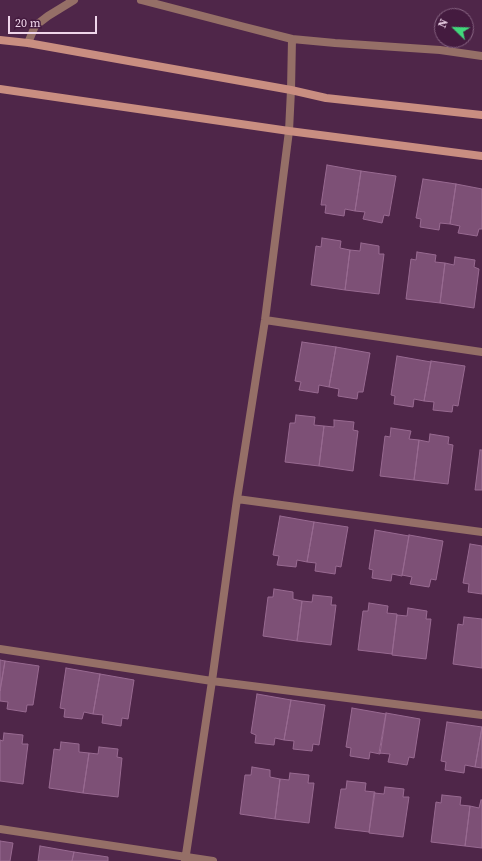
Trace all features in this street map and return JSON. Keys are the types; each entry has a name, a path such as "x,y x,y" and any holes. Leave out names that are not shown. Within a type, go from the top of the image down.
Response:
{"street":[{"path":"28,43 34,26 74,0"},
{"path":"141,0 292,39 440,50 482,56"},
{"path":"185,859 264,320 289,131 292,39"},
{"path":"0,40 28,43 291,90 326,98 482,115"},
{"path":"0,89 289,131 482,156"},
{"path":"264,320 482,352"},
{"path":"237,498 482,532"},
{"path":"0,649 212,681 482,715"},
{"path":"0,829 185,859 213,861"}],"building":[{"path":"327,165 361,171 355,211 345,209 344,216 325,213 326,205 321,205"},
{"path":"361,171 396,176 389,216 384,215 382,223 363,219 365,212 355,211"},
{"path":"423,179 456,184 450,224 440,223 439,230 420,227 421,219 416,218"},
{"path":"456,184 482,189 482,229 479,229 477,236 458,233 460,226 450,224"},
{"path":"322,238 341,241 340,248 350,250 345,290 311,285 316,246 321,247"},
{"path":"361,243 379,246 379,254 384,254 379,294 345,290 350,250 360,251"},
{"path":"417,252 436,255 435,262 445,263 440,303 406,299 411,259 416,260"},
{"path":"455,257 475,260 474,267 479,269 474,308 440,303 445,263 454,265"},
{"path":"302,342 336,347 329,387 319,385 318,393 299,390 301,382 295,381"},
{"path":"336,347 370,353 363,392 358,392 357,399 338,396 339,389 329,387"},
{"path":"397,356 431,362 424,401 414,399 413,407 394,404 395,396 391,395"},
{"path":"431,361 465,366 458,406 453,405 452,412 433,410 434,402 424,401"},
{"path":"296,415 315,417 314,425 324,426 319,466 285,462 290,423 295,423"},
{"path":"334,420 354,422 353,430 358,431 353,471 319,466 324,426 334,427"},
{"path":"391,428 411,431 409,439 419,440 414,480 380,476 385,436 390,437"},
{"path":"430,434 449,437 448,444 453,445 448,484 414,480 419,440 429,442"},
{"path":"480,450 482,450 482,490 475,490"},
{"path":"280,516 314,522 307,562 297,560 296,567 277,565 279,556 273,555"},
{"path":"314,522 348,527 341,567 336,566 335,574 315,571 316,563 307,562"},
{"path":"375,530 409,536 402,576 392,574 391,581 372,578 373,570 369,569"},
{"path":"409,535 443,541 436,580 431,579 429,587 410,584 412,577 402,575"},
{"path":"470,544 482,546 482,594 468,592 469,584 463,583"},
{"path":"274,589 293,592 293,599 302,601 297,641 263,636 268,597 273,597"},
{"path":"313,595 332,597 331,605 336,605 331,645 297,641 302,601 312,602"},
{"path":"369,603 388,606 387,613 397,614 392,654 358,650 363,611 368,611"},
{"path":"408,608 427,611 426,619 431,619 426,659 392,655 397,615 407,616"},
{"path":"464,617 482,619 482,668 453,664 458,624 463,625"},
{"path":"0,660 5,661 0,691"},
{"path":"5,661 39,666 33,705 27,705 26,712 7,709 8,702 0,701 0,691"},
{"path":"66,668 100,674 93,714 84,712 82,719 64,717 65,709 60,708"},
{"path":"100,674 134,680 128,719 122,718 121,726 102,723 103,715 93,714"},
{"path":"257,694 291,700 284,740 275,738 274,745 255,743 256,735 251,733"},
{"path":"291,700 325,705 319,745 313,744 312,751 293,749 294,741 284,740"},
{"path":"352,708 386,714 380,754 370,752 369,759 350,756 351,748 346,747"},
{"path":"386,713 420,719 414,758 409,757 407,765 388,762 390,754 379,753"},
{"path":"447,722 482,727 475,767 465,765 464,773 445,770 446,762 441,761"},
{"path":"482,727 482,768 475,767"},
{"path":"4,733 23,735 22,744 28,744 23,784 0,781 0,740 3,741"},
{"path":"61,742 79,744 79,752 89,753 83,793 49,788 54,749 60,750"},
{"path":"99,747 118,749 117,757 122,758 118,797 83,793 89,753 98,754"},
{"path":"252,767 270,770 270,777 280,779 275,819 240,814 245,775 251,775"},
{"path":"290,773 309,775 308,783 314,783 309,823 275,819 280,779 289,780"},
{"path":"347,781 366,783 365,791 375,792 369,832 335,828 341,789 346,789"},
{"path":"385,787 404,789 403,797 409,797 403,837 369,833 374,793 384,794"},
{"path":"442,795 461,797 460,805 470,806 465,846 431,842 436,802 441,803"},
{"path":"481,800 482,848 465,846 470,806 479,808"},
{"path":"0,841 13,843 10,861 0,861"},
{"path":"40,846 74,852 72,861 38,861"},
{"path":"74,852 108,857 108,861 72,861"}]}
